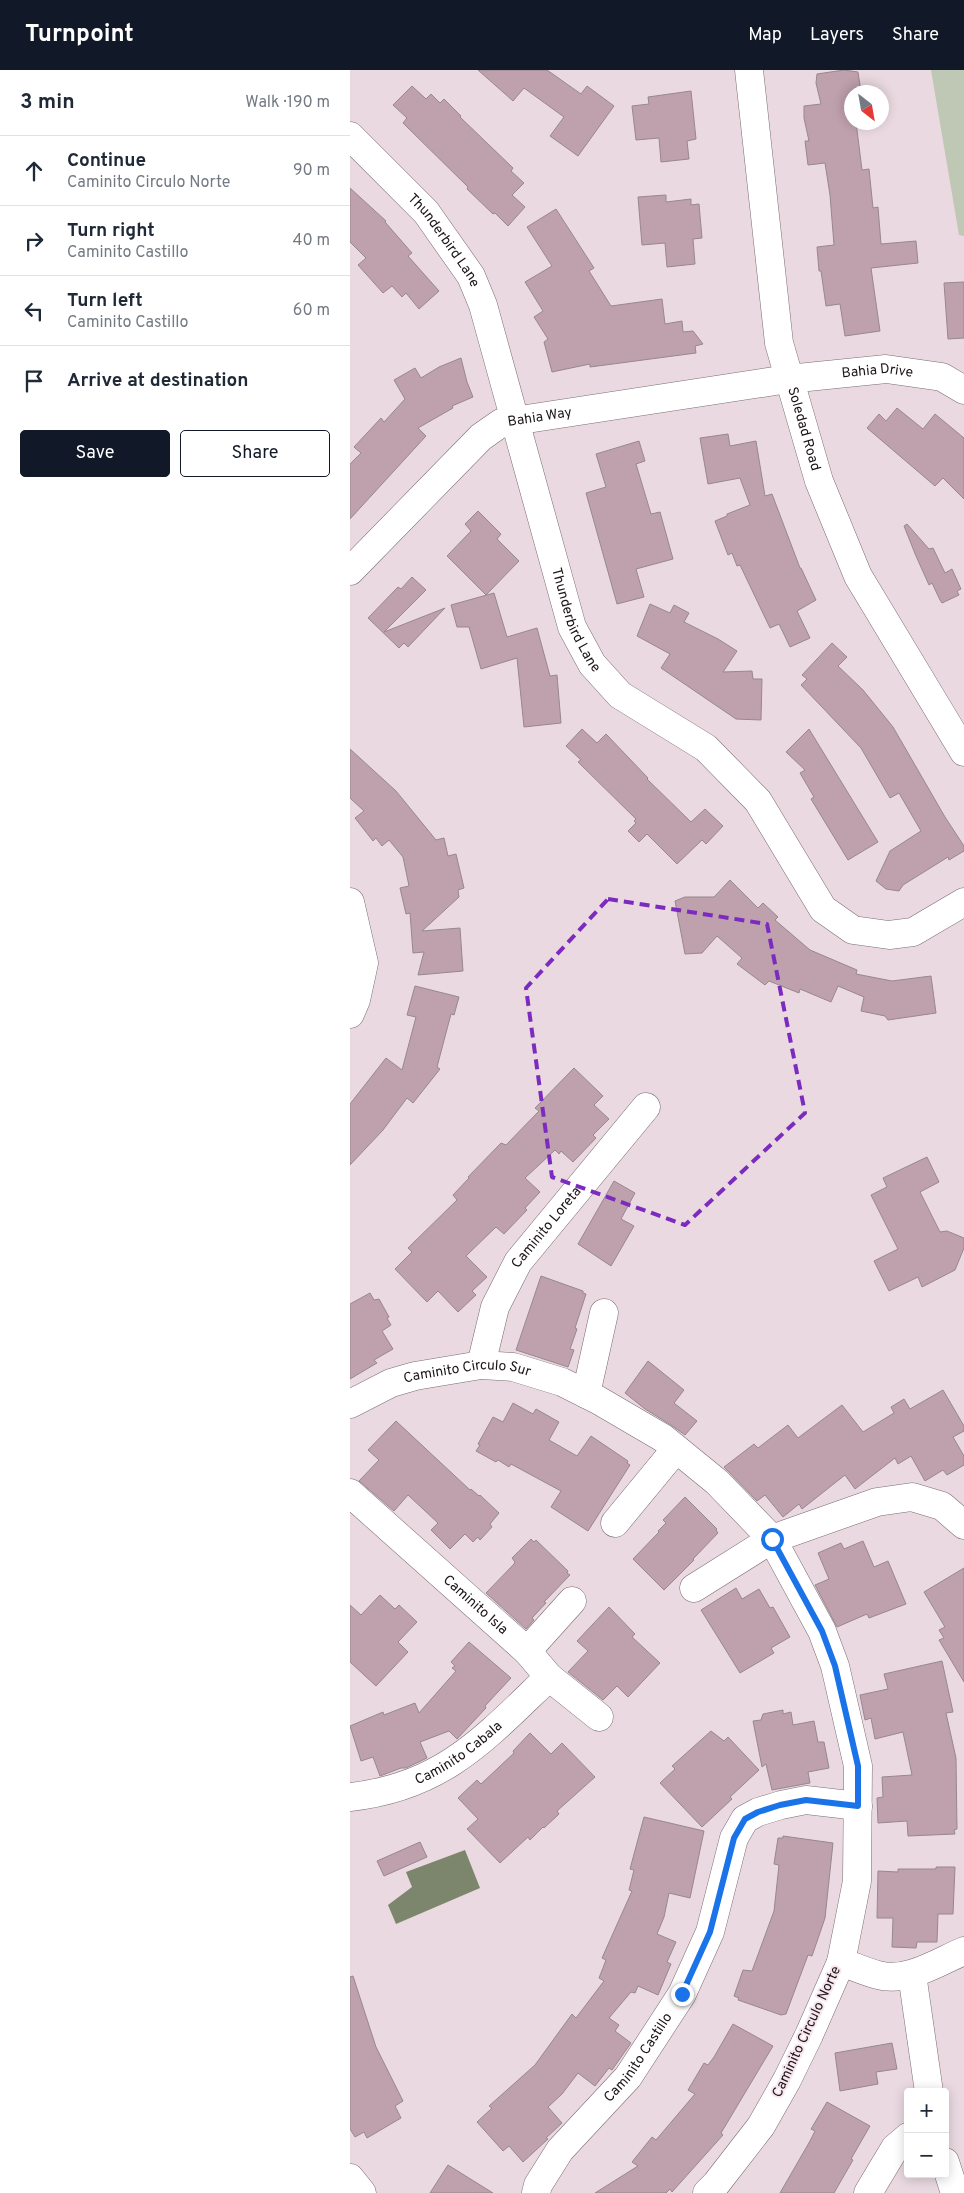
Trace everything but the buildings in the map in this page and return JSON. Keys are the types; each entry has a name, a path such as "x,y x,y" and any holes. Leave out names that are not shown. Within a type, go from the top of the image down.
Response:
{"street":[{"name":"Soledad Road","path":"748,70 779,343 819,481 858,576 964,752"},
{"name":"Thunderbird Lane","path":"350,136 426,212 470,276 483,305 572,627 592,664 620,694 706,748 713,755 758,801 823,909 853,930 889,935 913,932 964,902"},
{"name":"Bahia Drive","path":"788,379 886,369 942,377 964,390"},
{"name":"Bahia Way","path":"350,571 481,437 500,423 788,379"},
{"path":"350,902 364,963 356,1000 350,1014"},
{"name":"Caminito Loreta","path":"481,1365 495,1307 518,1262 646,1107"},
{"path":"586,1394 604,1312"},
{"name":"Caminito Circulo Sur","path":"350,1404 391,1383 415,1376 481,1365 514,1367 562,1382 663,1438 717,1482 772,1539"},
{"path":"616,1523 676,1449"},
{"name":"Caminito Isla","path":"350,1493 527,1651 549,1677 599,1717"},
{"path":"694,1588 772,1539 877,1502 912,1498 942,1506 964,1525"},
{"name":"Caminito Circulo Norte","path":"707,2193 716,2184 765,2118 787,2080 809,2035 841,1962 857,1880 858,1766 835,1666 822,1631 772,1539"},
{"path":"527,1651 572,1601"},
{"name":"Caminito Cabala","path":"350,1798 372,1795 407,1786 437,1772 469,1752 549,1677"},
{"name":"Caminito Castillo","path":"536,2193 538,2185 560,2150 628,2077 682,1994 710,1932 734,1838 745,1819 758,1812 780,1805 806,1800 858,1806"},
{"path":"841,1962 880,1976 896,1977 912,1974 964,1951"},
{"path":"912,1974 928,2088"},
{"path":"868,2193 895,2148 904,2140"},
{"path":"949,2174 955,2193"},
{"path":"350,2178 362,2193"}],"highlighted area":[{"path":"608,899 767,924 805,1113 685,1225 552,1177 526,988"}],"shaded area":[{"path":"931,70 964,70 964,236 959,235"},
{"path":"465,1850 480,1888 396,1924 388,1905 412,1887 406,1872"}],"route":[{"path":"682,1994 710,1932 729,1854 734,1838 745,1819 758,1812 780,1805 806,1800 858,1806 858,1766 835,1666 822,1631 772,1539"}]}
